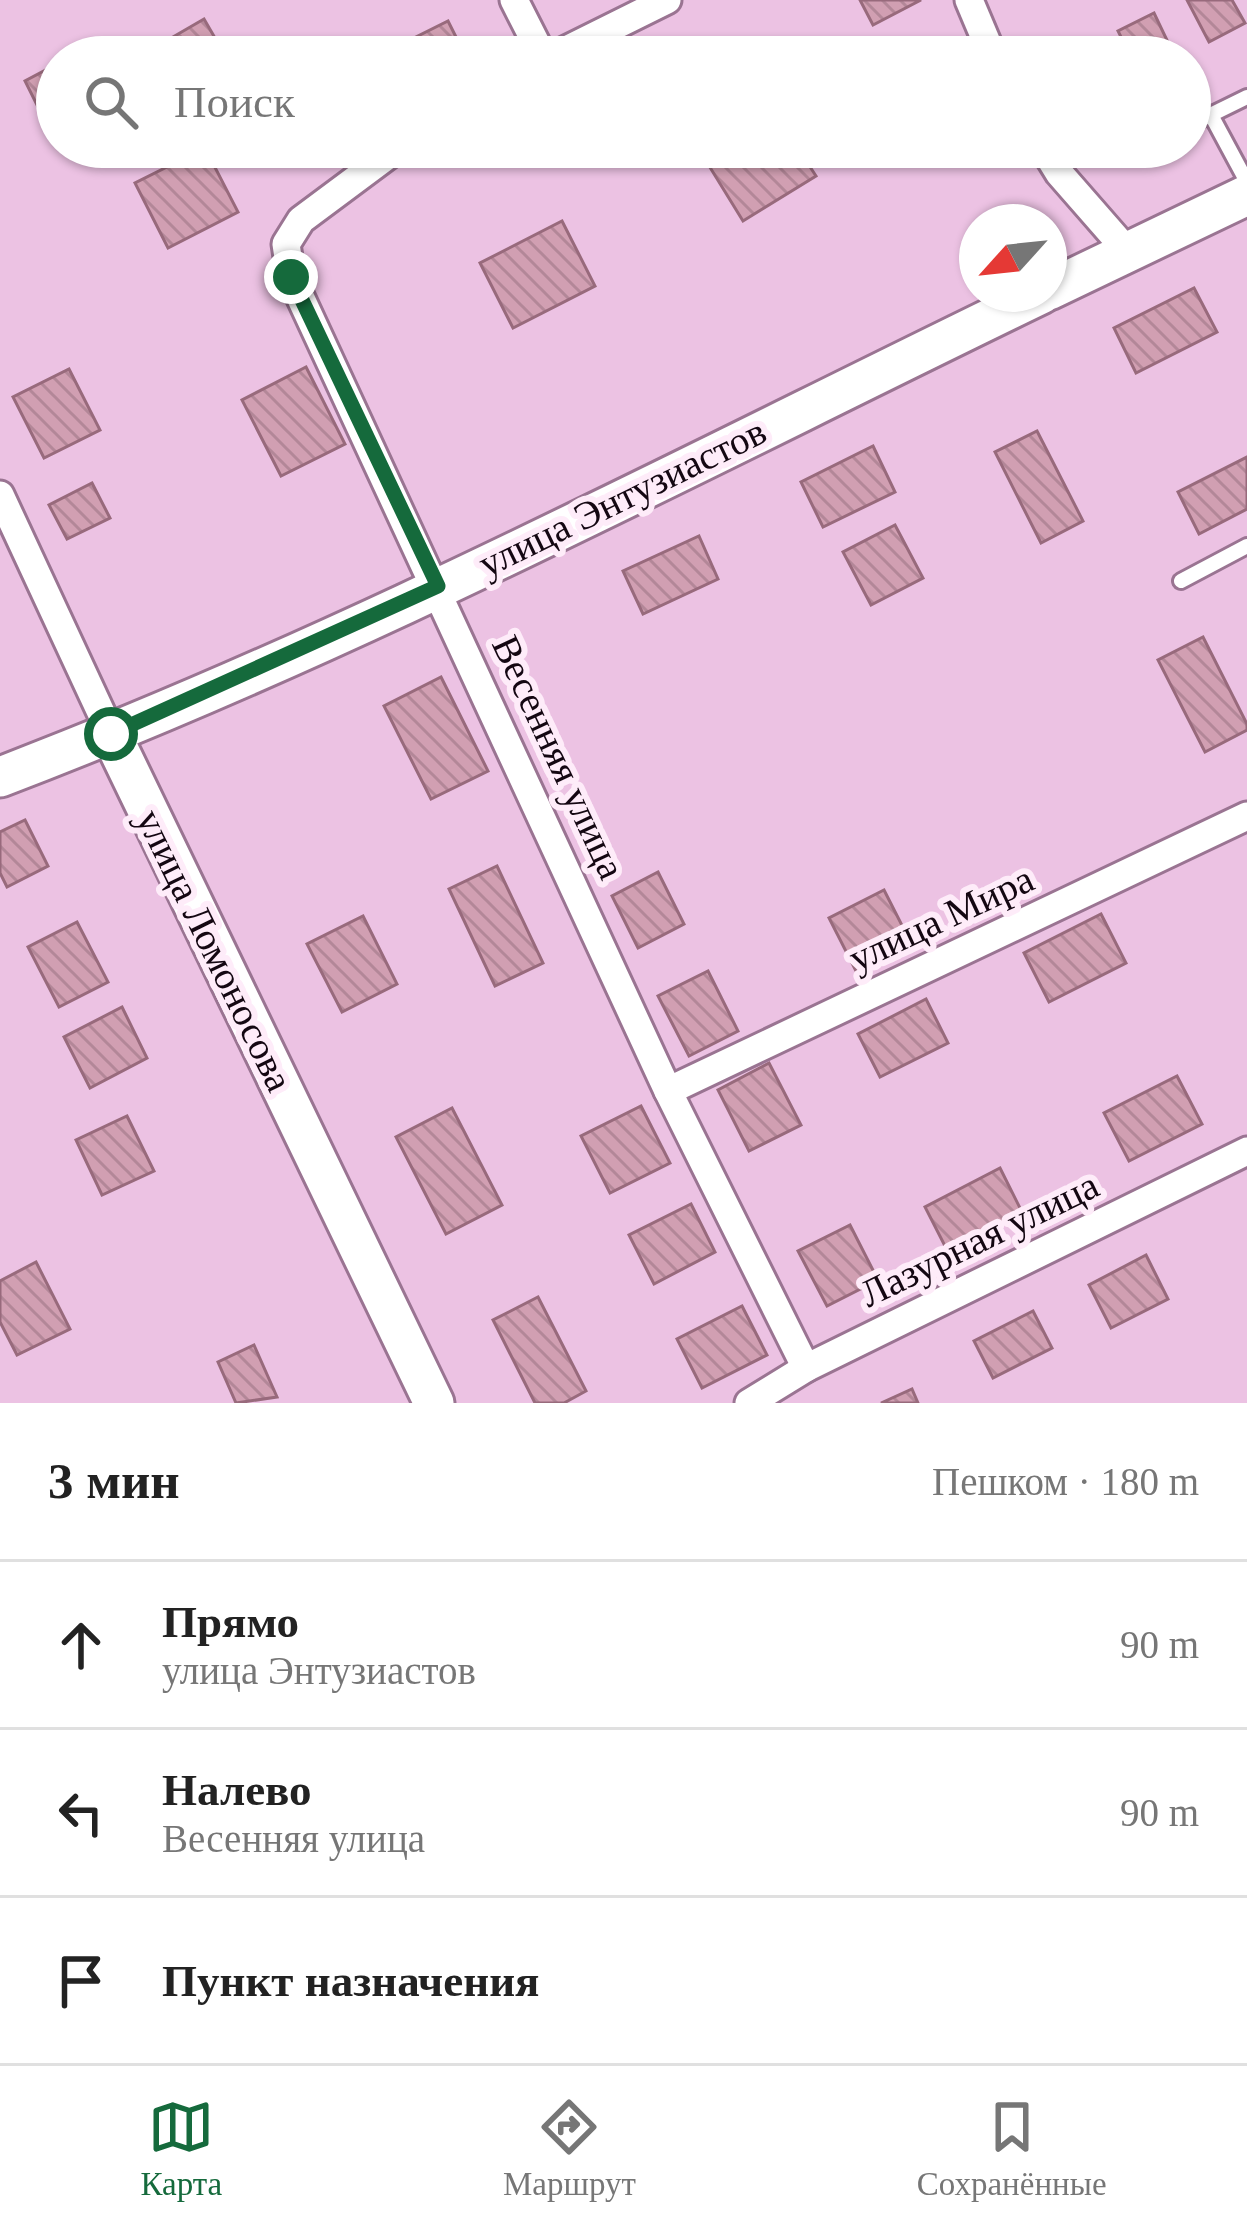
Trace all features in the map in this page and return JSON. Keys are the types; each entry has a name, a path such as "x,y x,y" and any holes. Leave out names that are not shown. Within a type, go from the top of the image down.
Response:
{"street":[{"path":"514,0 532,36"},
{"path":"594,36 667,0"},
{"path":"969,0 985,36"},
{"name":"Весенняя улица","path":"371,168 301,220 286,244 291,277 668,1090 806,1368"},
{"path":"1056,168 1128,252"},
{"name":"улица Энтузиастов","path":"1067,281 1247,195"},
{"name":"улица Энтузиастов","path":"0,777 111,734 438,586 1004,312"},
{"name":"улица Ломоносова","path":"0,495 434,1403"},
{"name":"улица Мира","path":"668,1090 1247,816"},
{"name":"Лазурная улица","path":"749,1403 806,1368 1247,1151"}],"lane":[{"path":"1247,97 1211,115 1247,182"},
{"path":"1180,581 1247,546"}],"building":[{"path":"860,0 921,0 873,25"},
{"path":"1187,0 1232,0 1245,23 1211,41"},
{"path":"1154,13 1165,36 1120,36 1118,31"},
{"path":"204,19 214,36 175,36"},
{"path":"448,21 456,36 418,36"},
{"path":"36,75 36,103 25,81"},
{"path":"165,168 215,168 238,212 168,248 135,183"},
{"path":"710,168 811,168 816,176 743,221"},
{"path":"562,221 595,286 513,328 480,263"},
{"path":"1194,288 1217,332 1136,373 1114,328"},
{"path":"306,367 345,444 281,476 242,400"},
{"path":"69,369 100,430 44,458 13,397"},
{"path":"1037,431 1083,521 1041,543 995,452"},
{"path":"873,446 895,492 823,527 801,482"},
{"path":"1247,457 1247,509 1199,534 1178,492"},
{"path":"92,483 110,518 67,539 49,505"},
{"path":"895,525 923,578 871,605 843,552"},
{"path":"699,536 718,579 643,614 623,571"},
{"path":"1203,637 1247,724 1247,730 1205,752 1158,660"},
{"path":"441,677 488,771 431,799 384,706"},
{"path":"25,820 48,866 7,887 0,873 0,832"},
{"path":"497,866 543,963 495,986 449,889"},
{"path":"658,872 684,924 638,948 612,896"},
{"path":"884,890 912,945 857,973 829,918"},
{"path":"1101,914 1126,963 1049,1002 1024,953"},
{"path":"363,916 397,984 342,1012 307,944"},
{"path":"77,922 108,982 59,1007 28,947"},
{"path":"708,971 738,1031 689,1056 658,996"},
{"path":"926,999 948,1043 880,1077 858,1034"},
{"path":"122,1007 147,1058 90,1088 64,1037"},
{"path":"769,1063 801,1125 749,1151 718,1090"},
{"path":"1177,1076 1202,1124 1129,1161 1104,1113"},
{"path":"641,1106 670,1163 610,1193 581,1136"},
{"path":"452,1108 502,1205 446,1234 396,1137"},
{"path":"127,1116 154,1171 102,1195 76,1140"},
{"path":"1000,1168 1022,1212 947,1250 925,1207"},
{"path":"691,1204 715,1252 654,1284 629,1235"},
{"path":"850,1225 878,1280 827,1306 798,1251"},
{"path":"1146,1255 1168,1299 1111,1328 1089,1285"},
{"path":"36,1262 70,1329 17,1355 0,1322 0,1281"},
{"path":"538,1297 586,1391 564,1403 535,1403 493,1320"},
{"path":"742,1306 767,1355 702,1388 677,1339"},
{"path":"1033,1311 1052,1348 993,1378 974,1341"},
{"path":"254,1345 277,1397 236,1403 218,1362"},
{"path":"912,1389 918,1403 881,1403"}],"route":[{"path":"111,734 438,586 291,277"}]}
